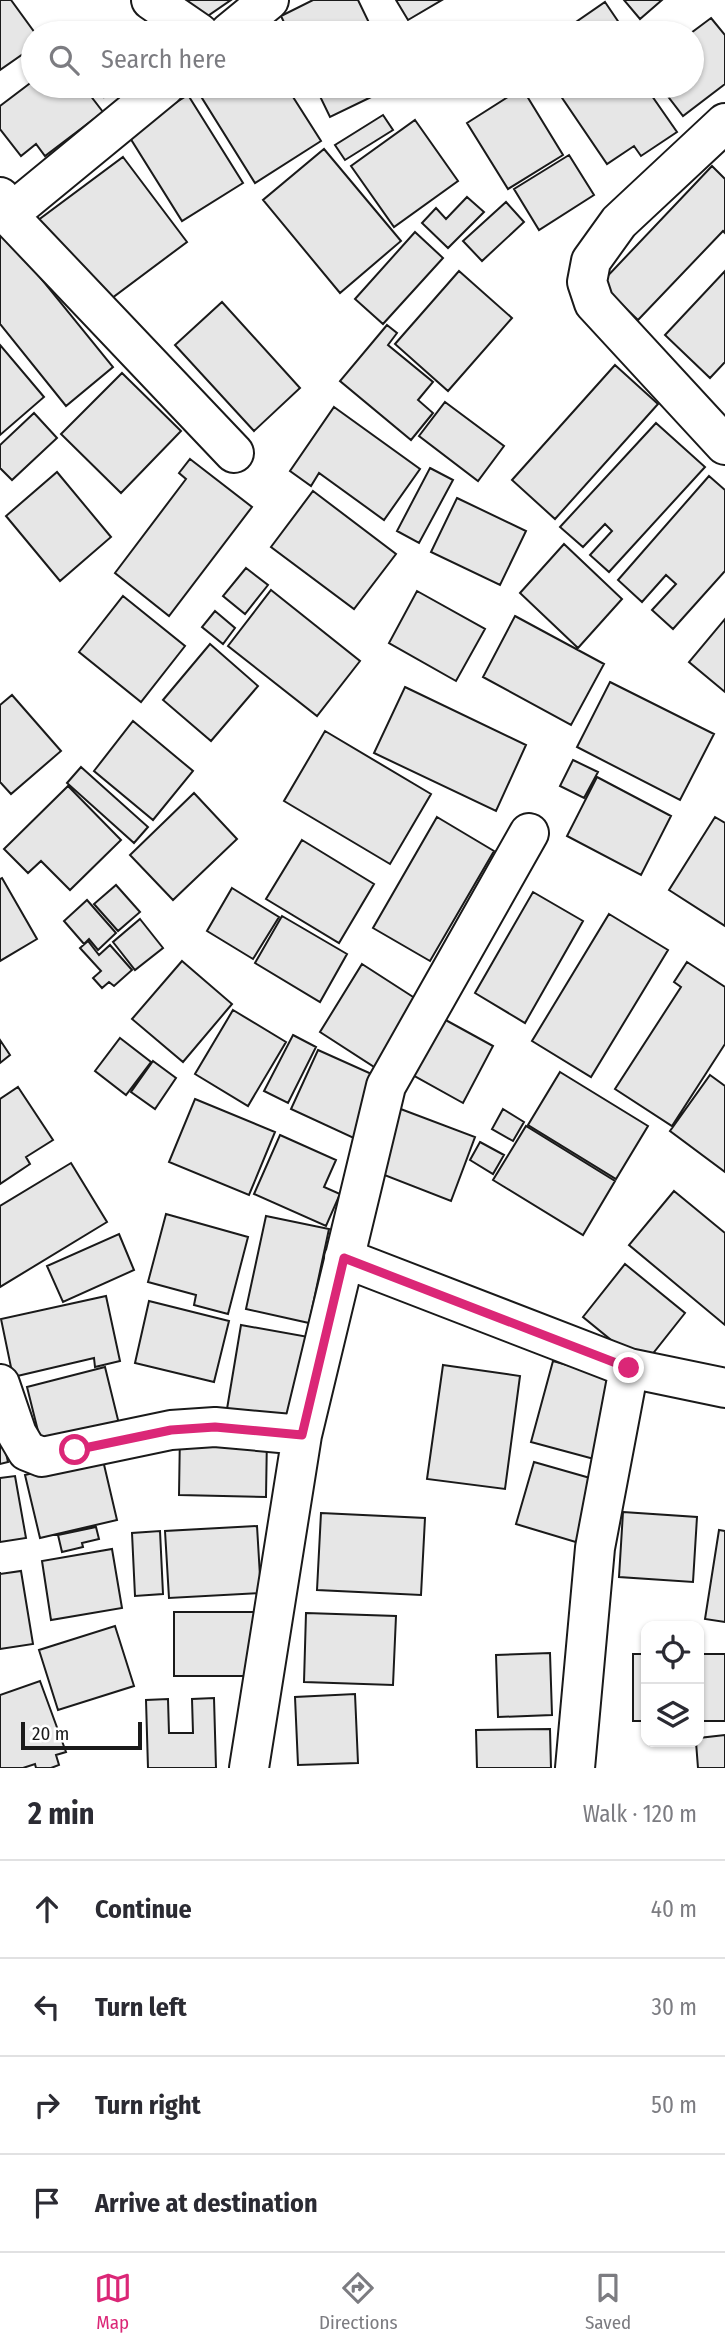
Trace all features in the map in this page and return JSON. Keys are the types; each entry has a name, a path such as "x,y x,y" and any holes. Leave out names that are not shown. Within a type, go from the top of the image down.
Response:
{"street":[{"path":"151,0 182,21"},
{"path":"244,21 269,0"},
{"path":"149,98 4,206 234,453"},
{"path":"725,123 620,222 591,261 587,282 594,303 725,445"},
{"path":"249,1768 302,1435 386,1086 529,832"},
{"path":"344,1258 629,1368 725,1388"},
{"path":"575,1768 595,1548 629,1368"},
{"path":"0,1384 17,1434 27,1451 42,1457 171,1430 215,1427 302,1435"}],"building":[{"path":"0,0 11,0 26,21 21,21 21,55 0,70"},
{"path":"180,0 231,0 200,21 194,21"},
{"path":"313,0 358,0 368,21 283,21 281,16"},
{"path":"396,0 442,0 408,20"},
{"path":"624,0 662,0 640,19"},
{"path":"605,2 618,21 577,21"},
{"path":"711,18 725,35 725,84 683,116 669,98 704,98 704,23"},
{"path":"21,90 21,98 92,98 103,112 45,156 36,144 21,156 0,129 0,106"},
{"path":"183,98 190,98 243,183 182,221 127,133"},
{"path":"202,98 294,98 321,141 255,183"},
{"path":"321,98 369,98 330,117"},
{"path":"506,98 528,98 563,155 508,189 467,123"},
{"path":"562,98 653,98 677,132 641,156 634,146 607,164"},
{"path":"383,115 393,130 345,160 335,145"},
{"path":"415,120 458,181 394,227 351,166"},
{"path":"324,149 401,241 340,293 263,200"},
{"path":"569,155 594,195 539,230 514,189"},
{"path":"123,157 187,242 100,307 37,221"},
{"path":"712,166 725,179 725,233 723,231 638,320 600,284"},
{"path":"467,197 484,212 448,248 422,223 436,208 446,219"},
{"path":"506,202 524,222 482,261 463,241"},
{"path":"0,228 113,367 66,406 0,324"},
{"path":"415,232 443,258 383,324 355,299"},
{"path":"459,271 512,318 448,391 395,344"},
{"path":"725,271 725,362 710,378 665,335"},
{"path":"222,302 300,388 254,431 175,345"},
{"path":"387,325 397,333 388,345 433,382 418,400 433,413 411,440 340,381"},
{"path":"0,345 44,397 0,435"},
{"path":"615,365 658,404 555,519 512,480"},
{"path":"122,373 181,431 121,493 61,434"},
{"path":"445,402 504,446 478,481 419,436"},
{"path":"334,407 420,469 384,520 319,473 311,486 290,471"},
{"path":"34,413 57,438 12,480 0,468 0,445"},
{"path":"656,423 705,467 609,572 590,555 612,531 605,524 583,547 560,527"},
{"path":"190,459 252,507 169,616 115,573 186,479 179,473"},
{"path":"430,468 453,480 419,543 397,531"},
{"path":"57,472 111,537 60,581 6,516"},
{"path":"709,476 725,490 725,571 673,629 652,610 676,584 666,575 642,602 618,580"},
{"path":"313,491 396,554 354,609 271,547"},
{"path":"457,498 526,531 500,585 431,552"},
{"path":"564,544 622,599 578,648 520,593"},
{"path":"246,568 268,585 245,614 223,596"},
{"path":"271,590 360,661 317,716 228,646"},
{"path":"417,591 485,629 456,681 389,643"},
{"path":"123,596 185,646 141,702 79,652"},
{"path":"215,611 235,628 223,644 202,627"},
{"path":"515,616 604,664 571,725 483,677"},
{"path":"725,619 725,692 689,662"},
{"path":"210,644 258,686 211,741 163,700"},
{"path":"610,682 714,734 680,800 577,747"},
{"path":"405,687 526,745 496,811 374,753"},
{"path":"12,695 61,751 11,794 0,782 0,705"},
{"path":"133,721 193,771 153,820 94,771"},
{"path":"325,731 431,794 390,864 284,801"},
{"path":"573,760 598,772 584,798 560,786"},
{"path":"81,767 148,827 134,843 67,783"},
{"path":"597,777 671,816 641,875 567,836"},
{"path":"68,786 121,840 70,890 41,861 28,873 4,849"},
{"path":"194,793 237,839 173,900 130,855"},
{"path":"437,817 494,851 430,961 373,928"},
{"path":"715,817 725,823 725,926 669,890"},
{"path":"302,840 374,884 339,943 266,899"},
{"path":"2,878 37,939 0,961 0,879"},
{"path":"116,885 140,912 118,931 94,904"},
{"path":"232,888 279,917 253,959 207,931"},
{"path":"533,892 583,921 525,1023 475,993"},
{"path":"87,900 116,933 98,950 89,939 84,944 64,921"},
{"path":"609,914 668,950 591,1077 532,1041"},
{"path":"282,916 347,954 320,1002 255,963"},
{"path":"140,919 163,948 135,970 113,942"},
{"path":"88,941 99,955 110,945 132,970 114,986 109,982 102,988 93,978 101,971 80,948"},
{"path":"182,961 232,1004 183,1062 132,1019"},
{"path":"687,962 725,987 725,1044 672,1126 615,1089 681,987 674,982"},
{"path":"362,964 424,1004 382,1072 320,1032"},
{"path":"233,1010 286,1042 248,1106 195,1074"},
{"path":"442,1018 493,1046 463,1103 411,1074"},
{"path":"293,1035 316,1047 288,1103 264,1091"},
{"path":"120,1038 151,1062 126,1095 95,1071"},
{"path":"0,1040 10,1055 0,1063"},
{"path":"318,1050 385,1080 358,1140 291,1109"},
{"path":"153,1061 176,1078 155,1109 131,1092"},
{"path":"560,1072 648,1126 616,1179 528,1125"},
{"path":"710,1075 725,1086 725,1172 670,1131"},
{"path":"18,1087 53,1140 26,1157 30,1164 0,1184 0,1099"},
{"path":"195,1099 275,1132 249,1195 169,1162"},
{"path":"398,1108 475,1137 451,1201 374,1171"},
{"path":"503,1109 524,1122 513,1141 492,1129"},
{"path":"526,1126 615,1181 583,1235 493,1180"},
{"path":"280,1135 336,1160 324,1187 340,1194 326,1226 254,1194"},
{"path":"480,1142 504,1155 493,1174 470,1160"},
{"path":"71,1163 107,1222 0,1287 0,1206"},
{"path":"674,1191 725,1233 725,1325 629,1245"},
{"path":"166,1214 248,1237 228,1314 194,1305 196,1295 148,1282"},
{"path":"266,1216 329,1229 309,1323 246,1309"},
{"path":"119,1234 134,1270 63,1302 47,1266"},
{"path":"625,1264 685,1313 643,1366 583,1317"},
{"path":"106,1296 120,1361 95,1367 94,1358 13,1377 1,1319"},
{"path":"149,1301 229,1321 214,1382 135,1363"},
{"path":"241,1325 314,1338 299,1428 226,1415"},
{"path":"553,1361 616,1379 594,1459 531,1442"},
{"path":"443,1365 520,1376 505,1489 427,1479"},
{"path":"105,1367 120,1428 42,1447 27,1387"},
{"path":"0,1426 8,1462 0,1464"},
{"path":"180,1432 267,1435 266,1497 179,1495"},
{"path":"102,1456 117,1520 40,1538 25,1475"},
{"path":"534,1462 597,1480 579,1543 516,1524"},
{"path":"15,1476 26,1538 0,1542 0,1478"},
{"path":"623,1512 697,1517 693,1582 619,1577"},
{"path":"321,1513 425,1518 421,1595 317,1590"},
{"path":"257,1526 261,1593 169,1598 165,1531"},
{"path":"96,1527 99,1539 82,1543 83,1547 62,1552 58,1535"},
{"path":"719,1530 725,1531 725,1622 705,1619"},
{"path":"160,1531 163,1594 135,1596 132,1533"},
{"path":"112,1549 122,1608 51,1620 42,1561"},
{"path":"21,1571 33,1644 0,1649 0,1574"},
{"path":"174,1612 262,1612 262,1676 174,1676"},
{"path":"306,1613 396,1616 393,1685 304,1682"},
{"path":"115,1626 134,1686 58,1710 39,1650"},
{"path":"550,1653 552,1715 498,1717 496,1655"},
{"path":"633,1654 641,1654 641,1721 633,1721"},
{"path":"704,1654 725,1654 725,1721 704,1721"},
{"path":"40,1681 66,1752 56,1755 59,1765 51,1768 36,1768 35,1764 23,1768 0,1768 0,1695"},
{"path":"355,1694 358,1763 298,1765 295,1697"},
{"path":"214,1698 216,1768 148,1768 146,1700 168,1699 169,1733 193,1733 192,1699"},
{"path":"550,1729 551,1768 477,1768 476,1730"},
{"path":"725,1735 725,1768 698,1768 696,1747 704,1747 704,1737"}],"route":[{"path":"75,1450 171,1430 215,1427 302,1435 344,1258 629,1368"}]}
